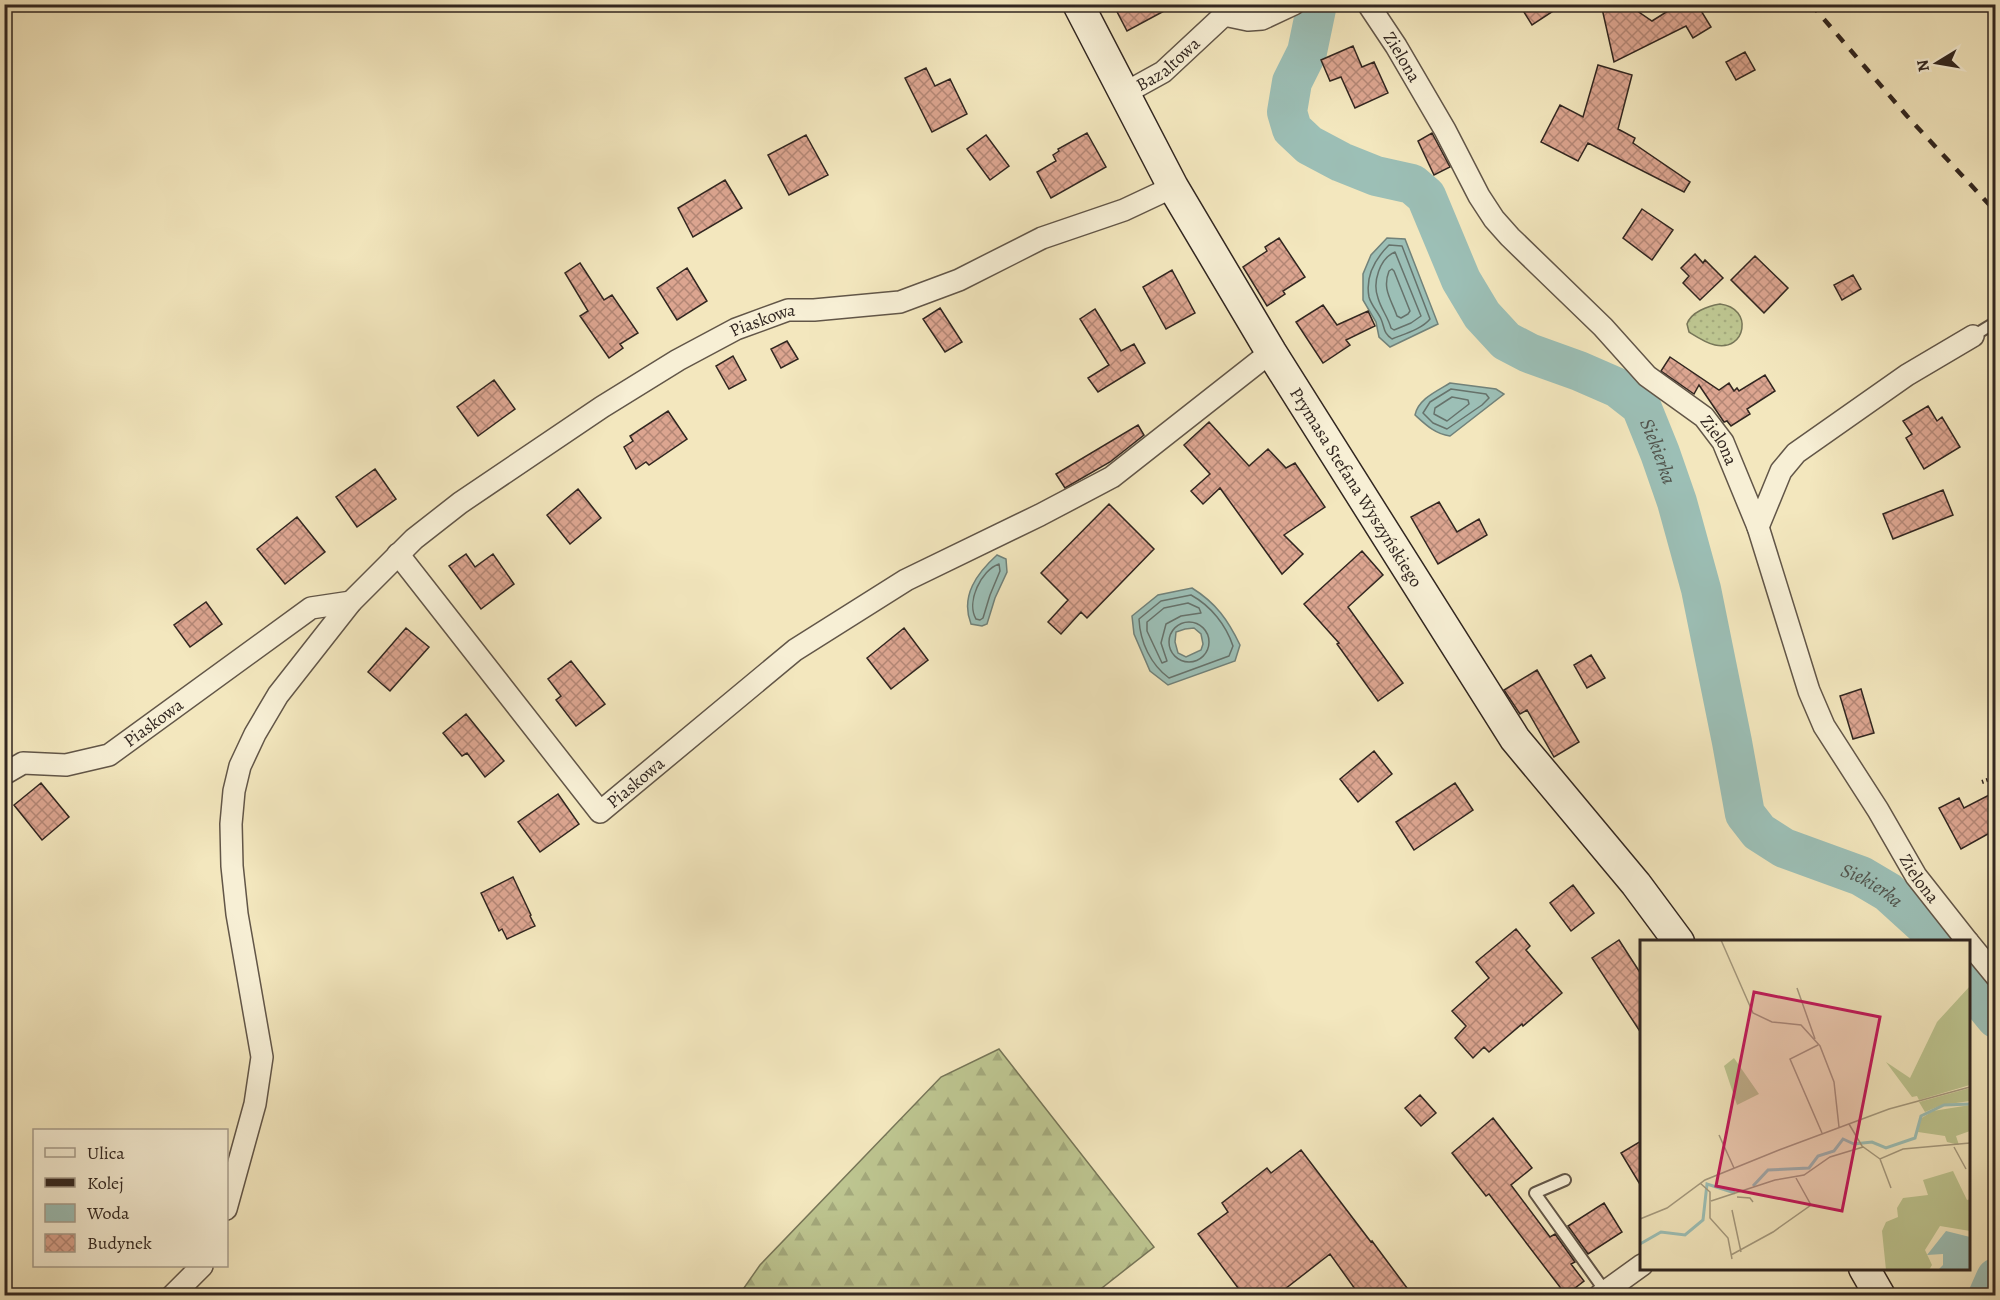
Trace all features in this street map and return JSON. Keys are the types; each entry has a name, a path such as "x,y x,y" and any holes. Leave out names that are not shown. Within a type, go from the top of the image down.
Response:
{"main road":[{"name":"Prymasa Stefana Wyszyńskiego","path":"1078,4 1173,187 1271,352 1515,739 1636,884 1678,940"},
{"path":"1865,1270 1880,1296"}],"street":[{"name":"Zielona","path":"1368,4 1396,46 1494,219 1603,327 1647,376 1696,410 1714,428 1728,452 1758,527 1809,691 1824,726 1878,810 1916,876 1966,940"},
{"path":"1230,10 1248,20 1262,19 1290,6"},
{"name":"Bazaltowa","path":"1125,93 1162,72 1230,10"},
{"name":"Piaskowa","path":"228,1202 255,1104 262,1057 237,914 232,866 231,824 234,791 240,766 255,734 278,695 351,602 414,539 460,503 538,449 678,360 736,329 788,310 814,310 900,302 959,280 1042,238 1124,210 1173,187"},
{"path":"1758,527 1778,477 1786,462 1796,453 1907,375 1973,336"},
{"name":"Piaskowa","path":"398,555 600,812 795,650 906,580 1112,477 1271,352"},
{"name":"Piaskowa","path":"4,774 23,763 66,765 109,756 311,608 351,602"},
{"name":"Zielona","path":"1970,945 1995,976"},
{"path":"1602,1293 1640,1266"},
{"path":"172,1296 201,1267"}],"lane":[{"path":"1973,336 1995,322"},
{"path":"1565,1180 1535,1193 1602,1293"}],"path":[{"path":"1982,782 1995,777"}],"green space":[{"path":"1720,304 1731,307 1742,321 1742,329 1734,342 1715,345 1689,332 1687,324 1692,316 1705,308"},
{"path":"999,1049 1154,1247 1093,1295 739,1295 760,1265 941,1077"}],"water":[{"path":"1387,238 1405,239 1438,324 1390,347 1379,337 1376,322 1363,300 1363,274 1371,255"},
{"path":"1450,383 1496,389 1504,394 1450,436 1445,435 1431,428 1415,415 1424,400"},
{"path":"997,555 1006,559 1007,572 995,598 987,624 982,626 971,624 968,604 972,586 983,569"},
{"path":"1192,588 1215,606 1240,645 1235,661 1168,685 1150,671 1134,634 1132,616 1158,595","holes":["1194,628 1201,634 1203,644 1201,650 1186,657 1178,653 1175,642 1176,632"]}],"building":[{"path":"1113,4 1177,4 1127,31"},
{"path":"1519,4 1564,4 1532,25"},
{"path":"1601,4 1627,4 1652,21 1679,4 1697,4 1711,27 1693,38 1686,26 1614,62"},
{"path":"1353,46 1362,67 1374,62 1388,93 1355,108 1341,77 1330,81 1321,60"},
{"path":"1745,52 1755,70 1736,80 1726,62"},
{"path":"1598,65 1632,75 1618,129 1635,138 1633,143 1690,182 1684,192 1588,143 1578,161 1541,142 1560,105 1583,117"},
{"path":"926,68 935,86 950,79 967,114 932,132 905,78"},
{"path":"1087,133 1106,167 1051,198 1037,172 1056,161 1053,155 1059,151 1058,149"},
{"path":"1432,133 1450,167 1434,175 1418,141"},
{"path":"806,135 828,175 789,195 768,155"},
{"path":"986,135 1009,166 990,180 967,149"},
{"path":"725,180 742,208 693,237 678,208"},
{"path":"1642,209 1673,230 1652,260 1623,238"},
{"path":"1279,238 1305,277 1283,291 1285,294 1267,306 1243,267 1267,251 1265,247"},
{"path":"1695,254 1703,263 1705,260 1723,278 1700,300 1683,283 1689,276 1681,268"},
{"path":"1755,256 1788,288 1764,313 1731,280"},
{"path":"580,263 604,300 612,295 638,333 620,344 623,348 609,358 580,316 588,311 565,273"},
{"path":"687,268 707,301 677,320 657,288"},
{"path":"1172,270 1195,313 1166,329 1143,287"},
{"path":"1853,275 1861,289 1842,300 1834,285"},
{"path":"1323,305 1337,325 1368,311 1375,326 1346,340 1350,345 1323,363 1296,322"},
{"path":"940,308 962,342 945,352 923,319"},
{"path":"1095,309 1121,351 1134,344 1145,363 1098,392 1088,378 1109,365 1080,319"},
{"path":"787,341 798,359 781,368 771,349"},
{"path":"733,356 746,380 729,389 716,366"},
{"path":"1670,357 1719,390 1729,383 1734,391 1737,388 1739,391 1765,375 1775,391 1747,409 1750,414 1731,426 1727,421 1724,422 1699,385 1694,394 1661,371"},
{"path":"494,380 515,409 478,436 457,407"},
{"path":"1928,406 1937,421 1942,417 1960,447 1924,469 1906,438 1912,434 1903,421"},
{"path":"668,411 687,439 649,465 646,462 636,469 624,447 633,441 630,436"},
{"path":"1209,422 1249,466 1268,449 1286,468 1295,463 1325,507 1284,535 1303,554 1282,574 1220,488 1203,504 1191,491 1210,474 1184,445"},
{"path":"1138,425 1144,435 1110,462 1065,488 1056,474"},
{"path":"375,469 396,499 357,527 336,497"},
{"path":"578,489 601,518 570,544 547,515"},
{"path":"1943,490 1953,515 1893,539 1883,514"},
{"path":"1439,502 1457,532 1479,519 1487,535 1438,564 1411,517"},
{"path":"1109,504 1154,549 1087,618 1081,612 1061,634 1048,622 1068,600 1041,573"},
{"path":"297,517 325,552 285,584 257,549"},
{"path":"1362,551 1383,575 1348,607 1403,683 1378,701 1337,644 1339,643 1304,604"},
{"path":"466,554 475,567 493,554 514,584 481,609 449,566"},
{"path":"206,602 222,624 190,647 174,625"},
{"path":"406,628 429,647 390,691 368,672"},
{"path":"904,628 928,660 891,689 867,658"},
{"path":"1591,655 1605,678 1587,688 1574,665"},
{"path":"571,661 605,704 576,726 556,700 561,696 548,679"},
{"path":"1537,670 1579,742 1554,757 1527,710 1520,714 1504,690"},
{"path":"1861,689 1874,733 1853,739 1840,696"},
{"path":"466,714 504,761 485,777 467,753 462,756 443,733"},
{"path":"1374,751 1392,774 1358,802 1340,779"},
{"path":"41,783 69,817 42,840 14,805"},
{"path":"1455,783 1473,810 1414,850 1396,822"},
{"path":"1995,792 1995,830 1961,849 1939,808 1959,798 1964,808"},
{"path":"558,794 579,824 540,852 518,822"},
{"path":"513,877 535,926 507,939 502,929 499,931 481,893"},
{"path":"1573,885 1594,913 1571,931 1550,903"},
{"path":"1516,929 1530,946 1526,950 1562,993 1489,1052 1484,1047 1473,1058 1455,1038 1466,1026 1452,1011 1489,978 1476,962"},
{"path":"1619,940 1640,972 1640,1031 1592,958"},
{"path":"1420,1095 1436,1113 1421,1126 1405,1108"},
{"path":"1493,1118 1532,1168 1511,1185 1550,1237 1555,1234 1575,1262 1571,1264 1584,1281 1566,1295 1489,1194 1486,1196 1452,1153"},
{"path":"1640,1142 1640,1184 1621,1153"},
{"path":"1301,1150 1413,1296 1360,1296 1330,1254 1276,1296 1244,1296 1198,1234 1228,1212 1222,1203 1267,1168 1271,1173"},
{"path":"1604,1203 1622,1232 1588,1254 1568,1226"}],"waterway":[{"name":"Siekierka","path":"1314,4 1316,9 1307,52 1292,82 1287,112 1292,129 1309,145 1341,162 1376,176 1412,184 1426,196 1461,280 1482,315 1506,341 1529,353 1618,388 1641,406 1677,502 1701,589 1745,814 1759,832 1784,848 1861,876 1888,892 1932,932 1938,940"},
{"name":"Siekierka","path":"1970,986 1996,1018"},
{"name":"Siekierka","path":"1988,1296 1996,1278"}],"railway":[{"path":"1811,4 1907,116 1996,212"}]}
